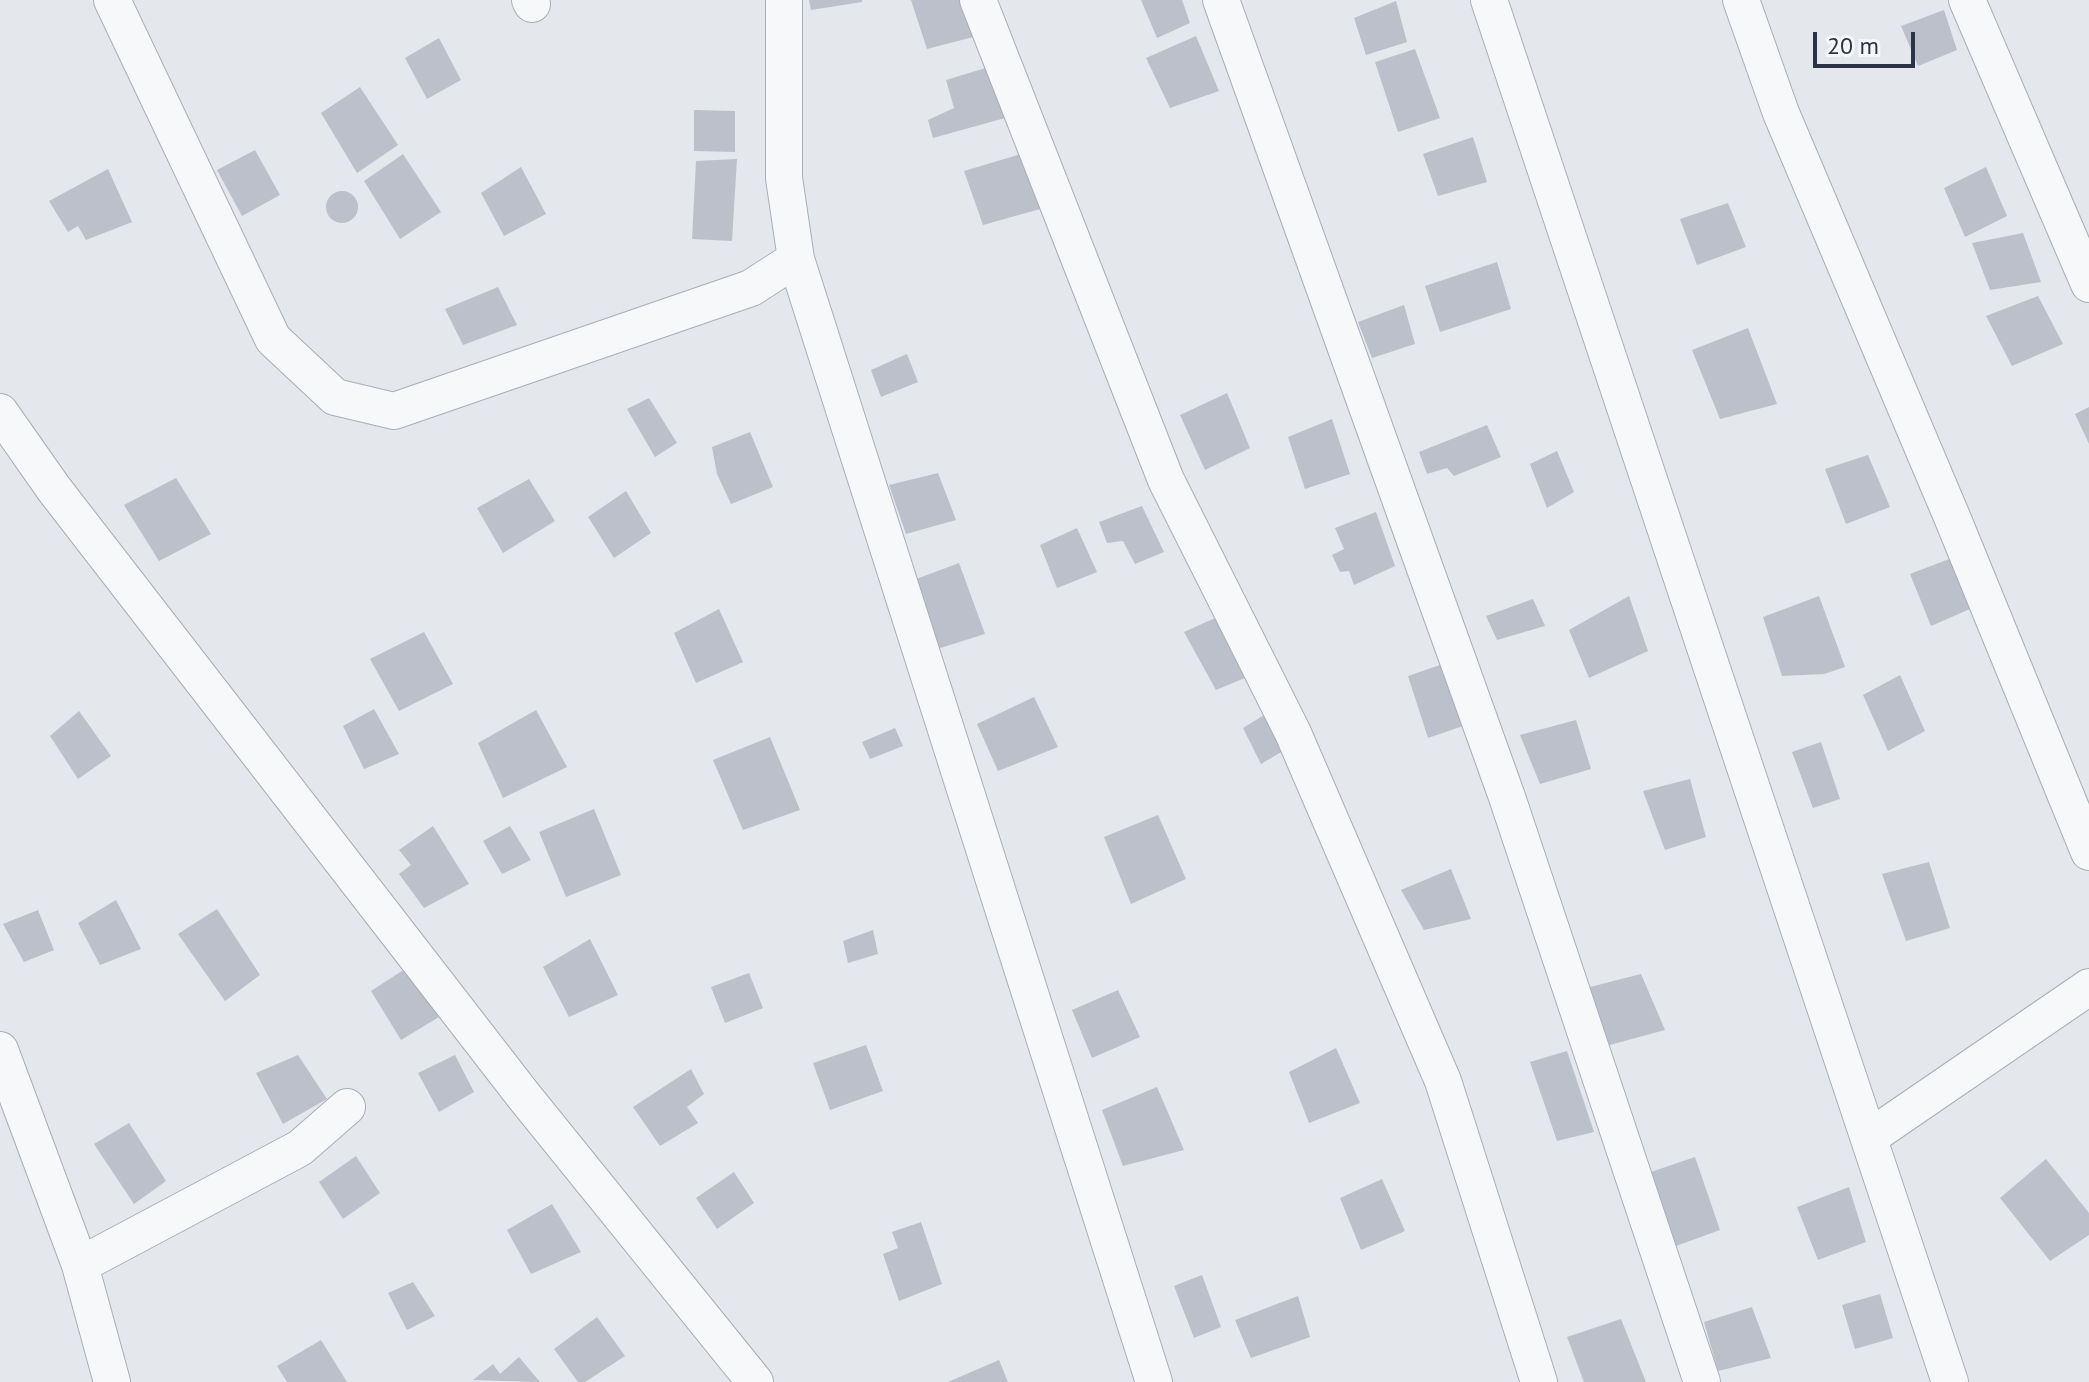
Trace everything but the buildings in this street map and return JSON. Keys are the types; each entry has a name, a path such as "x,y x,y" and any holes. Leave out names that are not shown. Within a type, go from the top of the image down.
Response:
{"street":[{"path":"112,0 273,339 335,397 394,411 751,288 796,259"},
{"path":"784,0 784,178 796,259 1154,1382"},
{"path":"978,0 1166,480 1293,733 1443,1081 1539,1382"},
{"path":"1221,0 1507,797 1702,1382"},
{"path":"1489,0 1950,1382"},
{"path":"1741,0 1781,113 1946,502 2089,852"},
{"path":"1967,0 2089,284"},
{"path":"0,412 54,489 523,1095 755,1382"},
{"path":"1870,1137 2089,987"},
{"path":"0,1050 80,1265 112,1382"},
{"path":"80,1265 300,1148 347,1107"}]}
